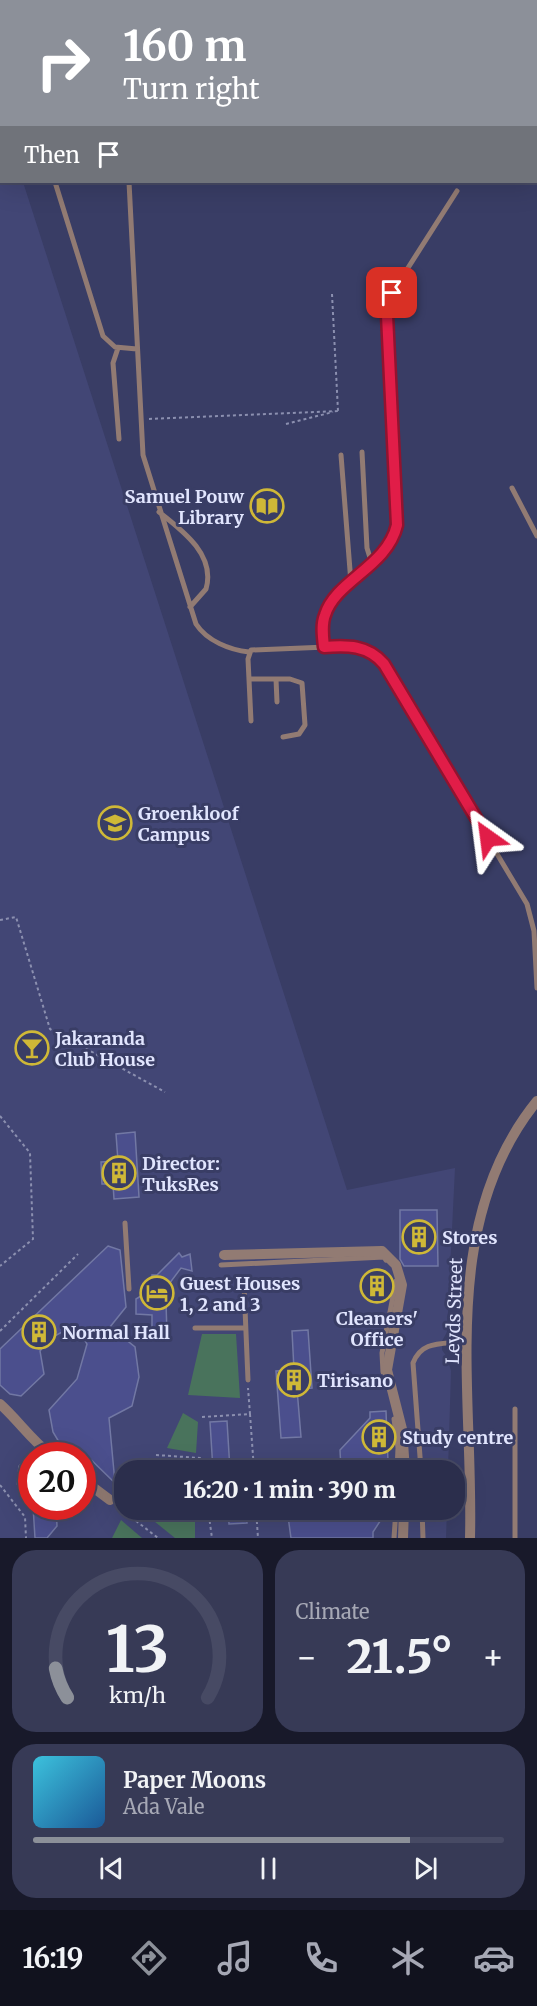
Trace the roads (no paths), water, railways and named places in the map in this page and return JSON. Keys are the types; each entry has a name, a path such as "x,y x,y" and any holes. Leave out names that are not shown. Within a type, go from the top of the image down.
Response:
{"street":[{"name":"Leyds Street","path":"470,1538 469,1269 483,1202 498,1160 537,1101"},
{"path":"222,1260 382,1251 396,1265 402,1286 387,1370 402,1429 404,1460"},
{"path":"0,1404 17,1419 34,1442"},
{"path":"96,1490 110,1500"},
{"path":"403,1538 404,1520"}],"lane":[{"path":"55,183 103,336 118,348 137,349"},
{"path":"129,183 144,465 196,624 205,634 231,649 249,652 324,647 360,648 374,655 387,668 527,904 534,932 537,988"},
{"path":"324,647 326,612 351,583 372,564 393,538 398,520 387,306 392,293 457,190"},
{"path":"118,348 113,363 119,439"},
{"path":"362,452 367,548 372,564"},
{"path":"340,455 351,583"},
{"path":"512,488 537,536"},
{"path":"159,512 187,535 206,563 207,586 204,593 190,607"},
{"path":"249,652 250,721"},
{"path":"276,679 277,702"},
{"path":"250,680 297,680 304,689 306,725 299,734 283,737"},
{"path":"125,1223 129,1289"},
{"path":"222,1260 384,1257 391,1265 397,1284 382,1366 396,1424 397,1460"},
{"path":"244,1285 248,1380"},
{"path":"195,1328 245,1328"},
{"path":"420,1460 412,1363 418,1351 429,1345 468,1341"},
{"path":"515,1410 515,1538"},
{"path":"394,1538 395,1520"},
{"path":"422,1520 423,1538"}],"place":[{"name":"Samuel Pouw Library","path":"267,506"},
{"name":"Groenkloof Campus","path":"115,823"},
{"name":"Jakaranda Club House","path":"32,1048"},
{"name":"Director: TuksRes","path":"119,1173"},
{"name":"Stores","path":"419,1237"},
{"name":"Cleaners' Office","path":"377,1286"},
{"name":"Guest Houses 1, 2 and 3","path":"157,1293"},
{"name":"Normal Hall","path":"39,1332"},
{"name":"Tirisano","path":"294,1380"},
{"name":"Study centre","path":"379,1437"}]}
